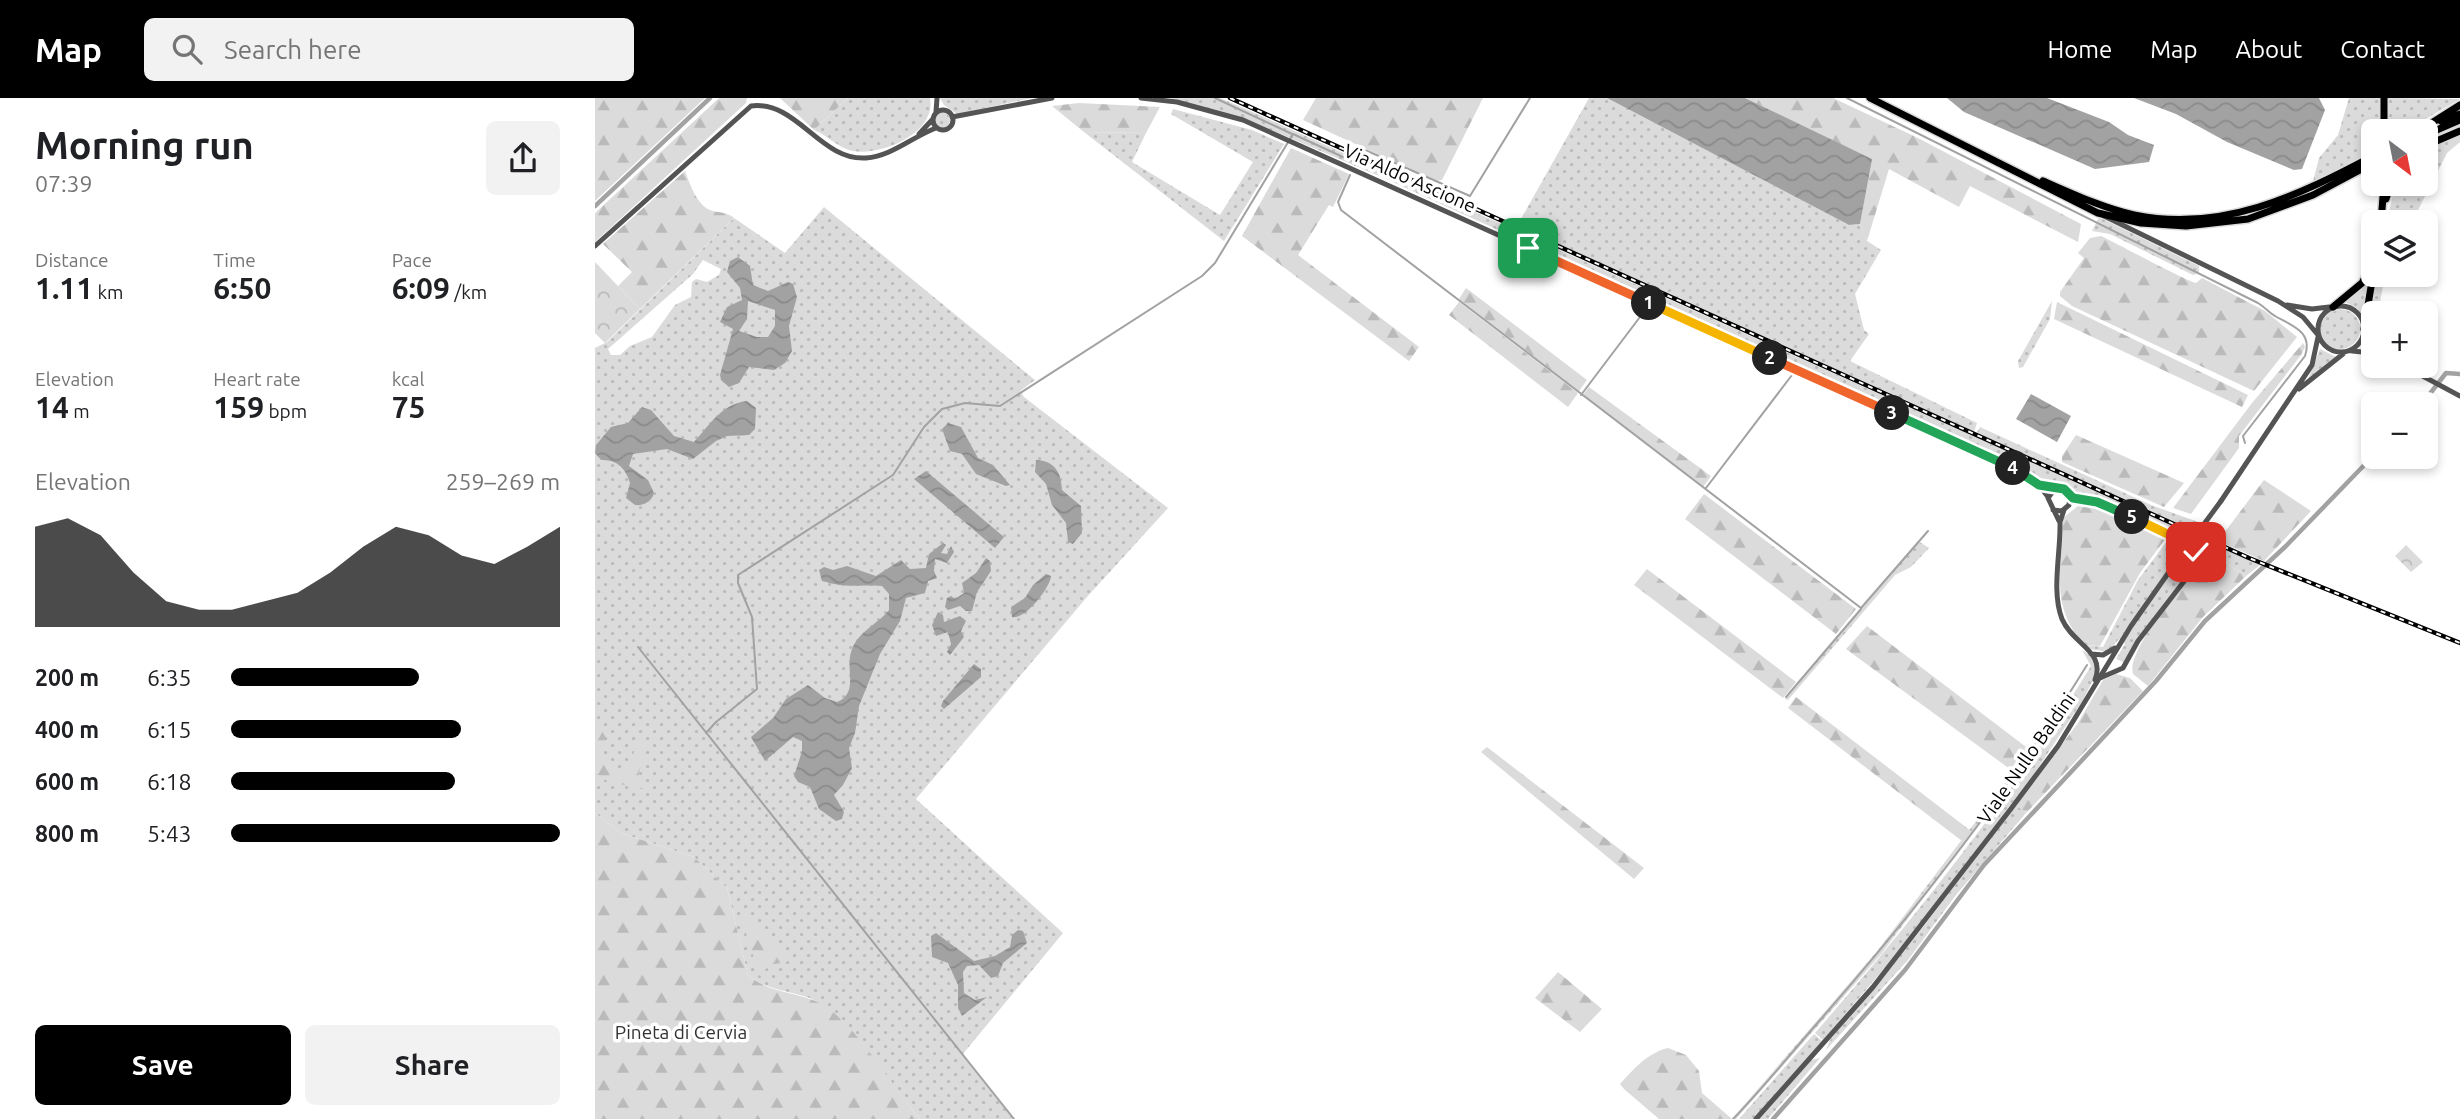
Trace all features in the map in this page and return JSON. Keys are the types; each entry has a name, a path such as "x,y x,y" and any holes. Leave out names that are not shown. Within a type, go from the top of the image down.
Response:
{"main road":[{"path":"1870,98 2098,213 2161,225 2229,224 2313,195 2361,169"},
{"path":"2384,98 2384,119"},
{"path":"2437,119 2460,105"},
{"path":"2438,123 2460,114"},
{"path":"2438,129 2460,120"},
{"path":"2438,141 2460,131"},
{"path":"2014,170 2120,211 2153,219 2202,220 2232,215 2310,190 2361,162"},
{"path":"2382,210 2383,196"},
{"path":"2383,206 2387,196"},
{"path":"2332,307 2361,285"}],"street":[{"path":"937,98 952,117 952,125"},
{"path":"911,141 932,120 936,113 937,98"},
{"path":"952,117 1052,98"},
{"name":"Via Aldo Ascione","path":"1141,98 1214,111 1289,141 1986,455 2039,485"},
{"path":"595,246 751,106 770,105 842,155 864,158 877,156 936,128 945,130 976,113"},
{"path":"936,113 945,110"},
{"path":"932,120 936,128"},
{"path":"2098,213 2278,302 2303,317 2329,350 2361,352"},
{"path":"2278,302 2300,308 2332,307 2354,310 2361,318"},
{"path":"2318,336 2319,320 2332,307"},
{"name":"Viale Nullo Baldini","path":"1756,1119 1920,929 2058,746 2119,645 2294,393 2316,358 2318,336"},
{"path":"2347,351 2358,344 2361,338"},
{"name":"Viale Nullo Baldini","path":"2294,393 2347,351"},
{"path":"2426,378 2460,396"},
{"path":"2039,485 2064,489 2070,496 2111,508 2170,534 2191,547 2197,556 2192,570 2138,641 2123,667 2100,677"},
{"path":"2039,485 2060,522"},
{"path":"2048,497 2055,489"},
{"path":"2070,496 2060,522 2058,589 2061,618 2075,640 2092,654 2099,668 2091,693"},
{"path":"2053,510 2066,509 2083,501"},
{"path":"2092,654 2106,654 2119,645"},
{"path":"2113,654 2116,664 2123,667"}],"green space":[{"path":"595,98 705,98 595,201"},
{"path":"719,98 747,98 746,103 595,242 595,213"},
{"path":"780,98 848,98 814,130"},
{"path":"848,98 930,98 930,111 925,122 905,140 878,150 853,151 814,130"},
{"path":"940,98 1032,98 957,114 944,105"},
{"path":"1170,98 1220,98 2260,565 2246,576 2210,553 2194,571 2200,559 2198,550 2165,529 2096,499 2079,498 2066,489 2044,485 1991,450 1941,432 1384,178 1248,120"},
{"path":"1316,98 1483,98 1442,180 1436,181 1303,120"},
{"path":"1589,98 1607,98 1849,225 1860,224 1867,241 1881,250 1855,294 1864,330 1869,334 1850,361 1977,423 1974,432 1517,226"},
{"path":"1745,98 1833,98 1916,137 2081,224 2078,242 1970,186 1959,207 1889,169 1867,241 1860,224 1871,159"},
{"path":"2349,98 2381,98 2381,119 2361,119 2361,157 2312,185 2319,158 2338,135"},
{"path":"2389,98 2460,99 2426,119 2389,119"},
{"path":"1079,103 1160,107 1146,133 1084,132 1052,106"},
{"path":"1173,109 1252,130 1284,144 1224,241 1084,132 1146,133 1132,162 1220,215 1253,162 1171,114"},
{"path":"942,112 948,114 948,126 942,128 936,126 934,120 936,114"},
{"path":"2460,125 2460,128 2442,142 2460,135 2460,142 2447,153 2438,171 2438,135"},
{"path":"1291,148 1349,174 1333,207 1329,205 1298,255 1419,347 1409,361 1242,236"},
{"path":"685,171 695,194 707,209 734,218 640,309 618,286 632,272 603,244"},
{"path":"2392,196 2425,196 2418,210 2390,210"},
{"path":"824,207 1035,380 1020,391 1024,397 1168,508 1087,597 916,799 1063,933 962,1055 1013,1119 920,1119 862,1044 837,1017 814,1000 767,986 748,975 727,888 694,857 621,833 595,813 595,348 607,342 734,218 785,253","holes":["703,260 721,269 719,275 707,282 696,279 692,282 691,297 675,305 652,337 630,346 620,355 611,355 608,349 693,274"]},
{"path":"2099,217 2199,266 2199,273 2193,275 2110,234 2092,231"},
{"path":"2101,236 2191,281 2196,283 2202,278 2265,311 2297,337 2254,391 2072,306 2060,296 2060,292 2084,258 2078,253 2090,238"},
{"path":"595,262 640,309 605,343 595,333"},
{"path":"2362,287 2370,287 2368,301 2361,301 2361,313 2345,302"},
{"path":"2376,287 2383,287 2380,301 2373,301"},
{"path":"1466,288 1587,380 1579,391 1459,299"},
{"path":"2052,301 2050,319 2023,367 2019,368 2018,361"},
{"path":"1459,302 1578,393 1568,407 1449,315"},
{"path":"2057,302 2248,395 2242,407 2054,319"},
{"path":"2340,309 2354,315 2360,329 2354,343 2340,349 2326,343 2320,329 2326,315"},
{"path":"2303,343 2305,347 2301,355 2239,436 2239,448 2191,514 2173,508 2252,403"},
{"path":"2320,349 2336,357 2308,379"},
{"path":"1589,387 1711,476 1703,487 1583,395"},
{"path":"1980,427 2151,505 2198,522 2193,530 1976,434"},
{"path":"2076,435 2184,483 2164,507 2062,462 2062,456"},
{"path":"2264,480 2311,511 2264,561 2218,541"},
{"path":"1704,494 1856,609 1836,634 1685,519"},
{"path":"2078,506 2098,508 2166,538 2140,573 2100,646 2084,645 2073,630 2062,600 2060,570 2063,518"},
{"path":"2170,537 2193,554 2193,566 2123,662 2116,659 2125,644 2119,639 2108,652 2090,649 2086,645 2103,647 2138,580"},
{"path":"1918,541 1929,548 1911,567 1895,575 1788,700 1785,699"},
{"path":"2406,545 2423,562 2411,572 2395,556"},
{"path":"2210,553 2246,576 2203,617 2148,686 2133,674 2139,647 2162,612"},
{"path":"1647,569 1796,682 1783,698 1634,585"},
{"path":"1867,626 2030,750 2014,772 1846,649"},
{"path":"2082,650 2094,658 2097,672 2083,700 2034,774 1900,950 1823,1040 1815,1033 1961,855 2061,714 2091,666"},
{"path":"2116,674 2130,678 2143,691 2026,813 2016,805 2078,723 2103,680"},
{"path":"1796,697 1971,831 1962,841 1788,708"},
{"path":"595,718 606,738 603,759 610,769 618,771 629,764 638,743 646,744 638,777 645,786 639,789 605,780 595,772"},
{"path":"1487,747 1644,868 1634,879 1481,752"},
{"path":"2030,750 2033,752 1882,953 1736,1119 1732,1119 1878,950"},
{"path":"2016,805 2026,813 1956,895 1908,960 1826,1050 1830,1040 1917,935"},
{"name":"Pineta di Cervia","path":"595,813 621,833 694,857 727,888 748,975 773,989 809,998 831,1010 858,1038 920,1119 595,1119"},
{"path":"744,917 763,928 787,962 769,965 760,977 742,921"},
{"path":"1558,972 1602,1009 1580,1032 1535,998"},
{"path":"1814,1034 1822,1041 1753,1119 1739,1119"},
{"path":"1668,1048 1686,1055 1699,1071 1702,1093 1732,1119 1659,1119 1624,1089 1620,1084 1636,1067 1660,1050"},
{"path":"1820,1058 1768,1119 1759,1119 1811,1060"}],"water":[{"path":"1607,98 1745,98 1872,159 1860,224 1849,225"},
{"path":"1947,98 2047,98 2109,122 2128,135 2154,145 2149,162 2095,169 1964,112"},
{"path":"2134,98 2319,98 2325,110 2302,169 2294,170 2227,142 2176,114"},
{"path":"738,257 750,266 753,285 768,291 788,282 793,284 797,297 789,326 792,351 785,363 774,370 749,367 739,383 729,387 721,380 720,375 733,329 720,322 727,307 742,300 740,288 727,272 730,261","holes":["748,301 775,310 775,326 768,337 757,337 739,331 747,319"]},
{"path":"2031,394 2071,416 2057,442 2016,419"},
{"path":"747,401 756,408 755,429 749,435 727,436 693,459 667,449 633,454 629,466 648,480 654,493 644,504 635,505 626,498 630,483 620,466 601,460 595,453 596,445 611,427 628,423 642,407 651,410 674,436 694,442 723,411"},
{"path":"948,423 961,427 978,458 993,465 1010,485 1006,486 976,474 962,454 950,451 942,429"},
{"path":"1036,460 1048,463 1056,469 1062,490 1081,506 1082,533 1073,544 1068,542 1066,523 1052,505 1046,484 1035,472"},
{"path":"926,471 1004,537 995,548 914,479"},
{"path":"943,543 946,545 941,553 947,554 951,546 954,552 947,563 935,559 934,571 937,578 928,581 925,593 906,598 900,621 880,654 859,706 855,733 849,748 852,768 834,795 844,812 842,819 836,821 819,809 810,787 798,782 794,776 802,751 802,741 793,737 765,761 751,737 773,718 786,699 808,685 825,698 837,702 844,698 850,686 850,657 855,643 889,610 889,594 882,586 846,586 822,581 819,570 824,567 833,570 847,566 876,576 901,560 910,569 926,568 929,554"},
{"path":"986,558 990,561 991,571 977,592 972,611 966,611 960,606 948,610 945,607 947,598 951,596 955,599 964,593 962,583 976,573"},
{"path":"1046,574 1051,576 1050,581 1037,601 1018,617 1012,617 1011,607 1025,598 1033,585"},
{"path":"938,612 943,615 944,622 960,616 966,621 961,631 964,637 950,655 947,652 951,644 948,632 936,636 932,625"},
{"path":"974,664 981,669 981,677 944,709 941,706 943,701"},
{"path":"1018,930 1023,931 1027,943 1003,963 998,976 991,978 979,965 967,966 963,972 964,993 975,1000 987,997 962,1016 958,1008 958,985 948,963 932,957 931,936 936,933 974,961 995,956 1010,947 1012,935"}],"waterway":[{"path":"595,206 710,98"},
{"path":"1215,98 1292,134"},
{"path":"1362,153 1365,150 1470,196 1530,98"},
{"path":"1847,98 2258,303 2300,331 2306,341 2305,356 2243,436 2245,443"},
{"path":"706,733 757,689 752,617 738,583 738,575 893,475 924,427 942,409 965,403 1000,406 1202,276 1215,263 1293,134 1356,163"},
{"path":"1350,175 1338,202 1341,210 1861,608 1928,531"},
{"path":"1581,395 1646,309"},
{"path":"2431,392 2446,373 2460,374"},
{"path":"1706,488 1792,375"},
{"path":"1773,1119 1905,970 1984,865 2156,681 2205,621 2286,546 2361,468"},
{"path":"1786,697 1861,609"},
{"path":"638,647 1014,1119"},
{"path":"1733,1119 1857,977 1927,891 1995,803 2087,665"}],"railway":[{"path":"1230,98 2249,558 2460,643"}],"route":[{"path":"1528,248 1986,455 2039,485 2052,489 2061,488 2073,498 2097,502 2111,508 2180,540 2196,552"}]}
